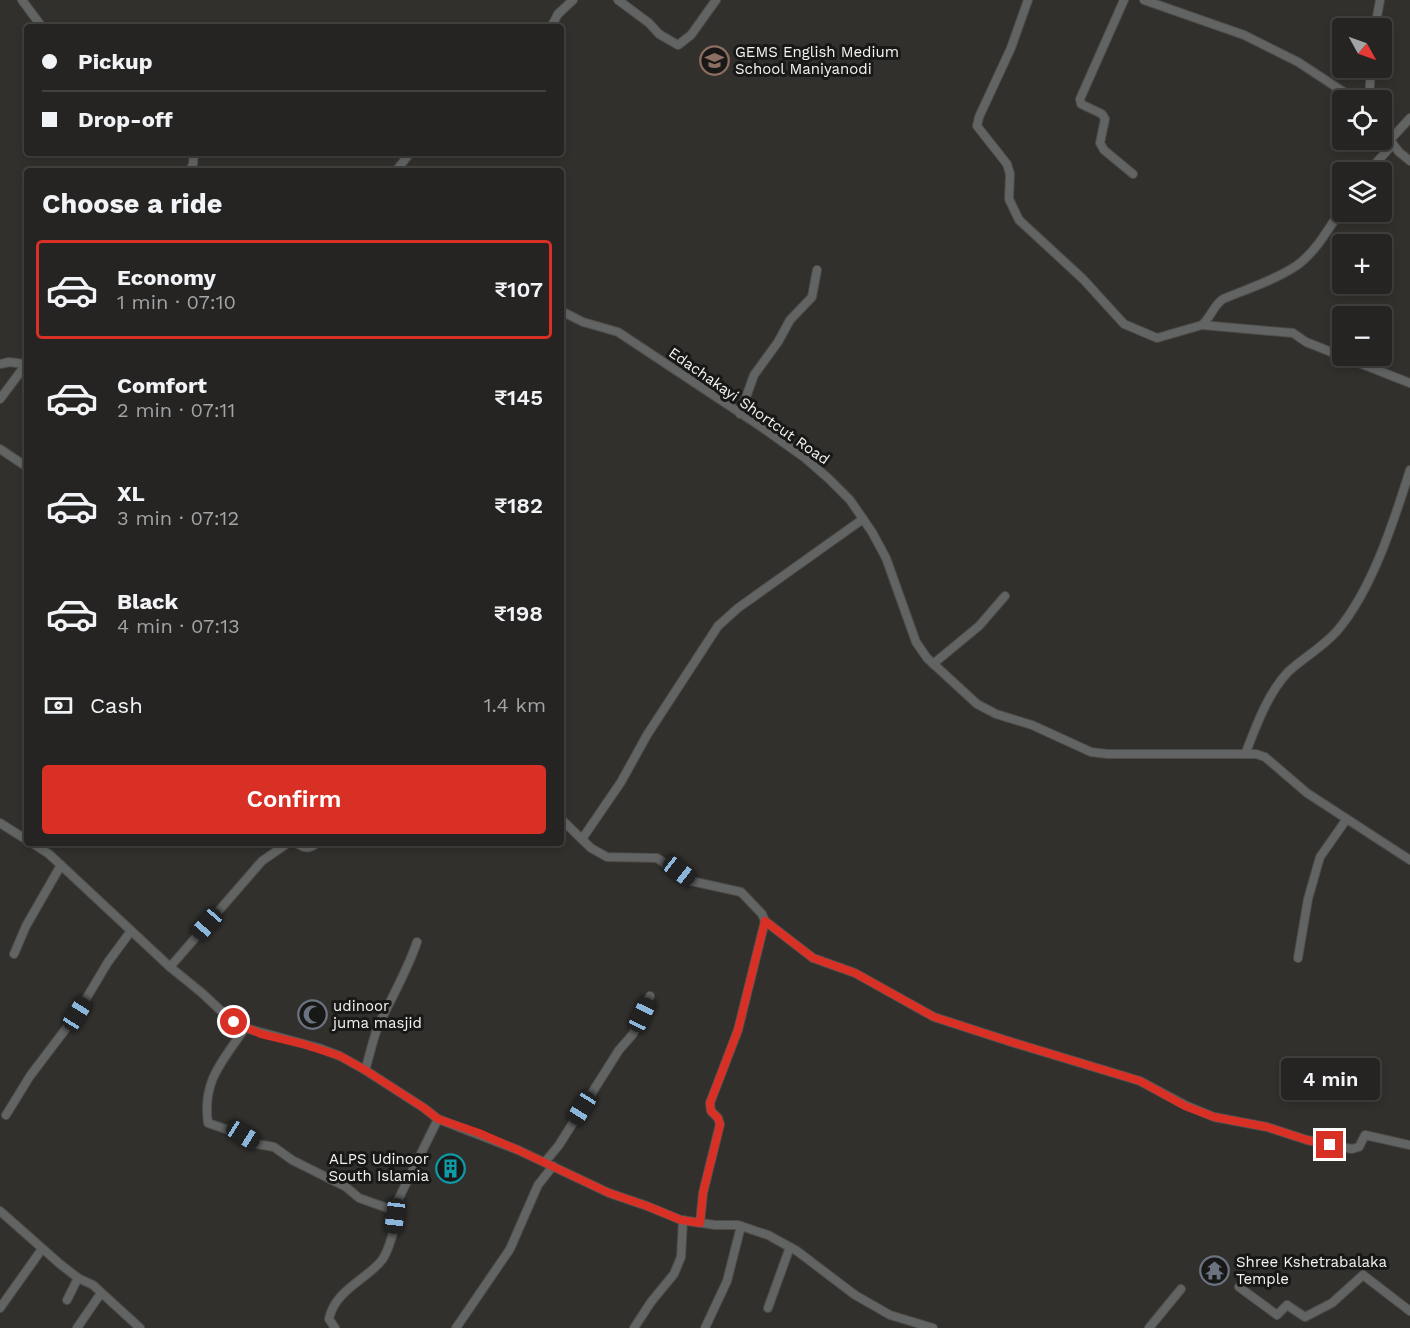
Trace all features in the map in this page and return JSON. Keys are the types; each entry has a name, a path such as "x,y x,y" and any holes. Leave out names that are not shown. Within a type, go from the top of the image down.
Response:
{"street":[{"path":"22,0 40,24"},
{"path":"553,24 573,0"},
{"path":"618,0 649,23 659,34 678,45 691,35 716,0"},
{"path":"1028,0 1011,48 978,117 977,126 1007,164 1010,174 1008,199 1019,220 1083,279 1124,324 1157,338 1202,325 1293,333 1306,342 1410,382"},
{"path":"1124,0 1080,99 1081,104 1102,114 1105,119 1100,143 1104,150 1133,174"},
{"path":"1144,0 1244,35 1298,62 1341,90"},
{"path":"1377,18 1380,0"},
{"path":"1392,141 1410,118"},
{"path":"1392,143 1410,161"},
{"path":"1376,162 1385,150"},
{"path":"398,168 408,156"},
{"path":"1202,325 1208,320 1217,303 1223,299 1272,280 1297,265 1333,222"},
{"path":"740,414 754,375 778,342 790,320 812,297 817,270"},
{"name":"Edachakayi Shortcut Road","path":"564,312 583,322 618,332 805,458 850,500 886,558 916,642 933,664 977,704 996,714 1032,725 1091,752 1107,754 1245,753 1265,757 1307,793 1410,860"},
{"path":"0,364 9,362 24,364"},
{"path":"0,399 24,367"},
{"path":"0,449 24,466"},
{"path":"1245,753 1272,695 1287,674 1336,632 1348,615 1373,570 1410,470"},
{"path":"582,839 621,782 647,735 718,626 738,608 863,519"},
{"path":"933,664 979,626 1005,596"},
{"path":"1298,958 1308,899 1320,857 1346,820"},
{"path":"564,822 591,848 607,857 657,858 691,880 741,892 762,914 765,921 813,958 855,973 934,1017 1140,1081 1185,1106 1214,1117 1267,1127 1307,1140 1352,1149 1359,1146 1365,1135 1410,1145"},
{"path":"0,823 24,838"},
{"path":"37,846 49,854 219,1010 245,1028 340,1056 438,1119 479,1133 609,1193 683,1220 741,1226 768,1235 814,1263 855,1295 890,1314 933,1328"},
{"path":"170,967 262,861 284,846"},
{"path":"14,954 39,902 61,866"},
{"path":"700,1223 703,1193 720,1125 718,1118 711,1111 710,1103 738,1030 765,921"},
{"path":"6,1115 30,1076 77,1014 112,956 131,931"},
{"path":"365,1070 379,1026 417,942"},
{"path":"456,1328 510,1249 538,1185 559,1145 619,1050 633,1034 650,996"},
{"path":"245,1028 224,1055 209,1090 206,1106 208,1123 243,1135 257,1144 274,1147 292,1160 346,1187 359,1198 393,1210"},
{"path":"335,1328 329,1319 331,1312 346,1290 381,1261 387,1250 394,1229 393,1210 438,1119"},
{"path":"0,1211 78,1278 93,1284 140,1328"},
{"path":"634,1328 651,1302 674,1274 681,1257 683,1220"},
{"path":"705,1328 727,1281 741,1226"},
{"path":"768,1308 790,1248"},
{"path":"0,1308 42,1249"},
{"path":"1239,1287 1277,1315 1287,1305 1305,1317 1332,1304 1363,1275 1410,1311"},
{"path":"67,1300 78,1278"},
{"path":"1149,1328 1181,1289"},
{"path":"77,1328 101,1293"}],"place":[{"name":"GEMS English Medium School Maniyanodi","path":"714,61"},
{"name":"udinoor juma masjid","path":"312,1015"},
{"name":"ALPS Udinoor South Islamia","path":"450,1168"},
{"name":"Shree Kshetrabalaka Temple","path":"1215,1271"}],"route":[{"path":"234,1022 261,1034 287,1039 340,1056 438,1119 479,1133 609,1193 681,1220 700,1223 703,1193 720,1125 718,1118 711,1111 710,1103 738,1030 765,921 813,958 855,973 934,1017 1140,1081 1185,1106 1214,1117 1267,1127 1330,1145"}]}
